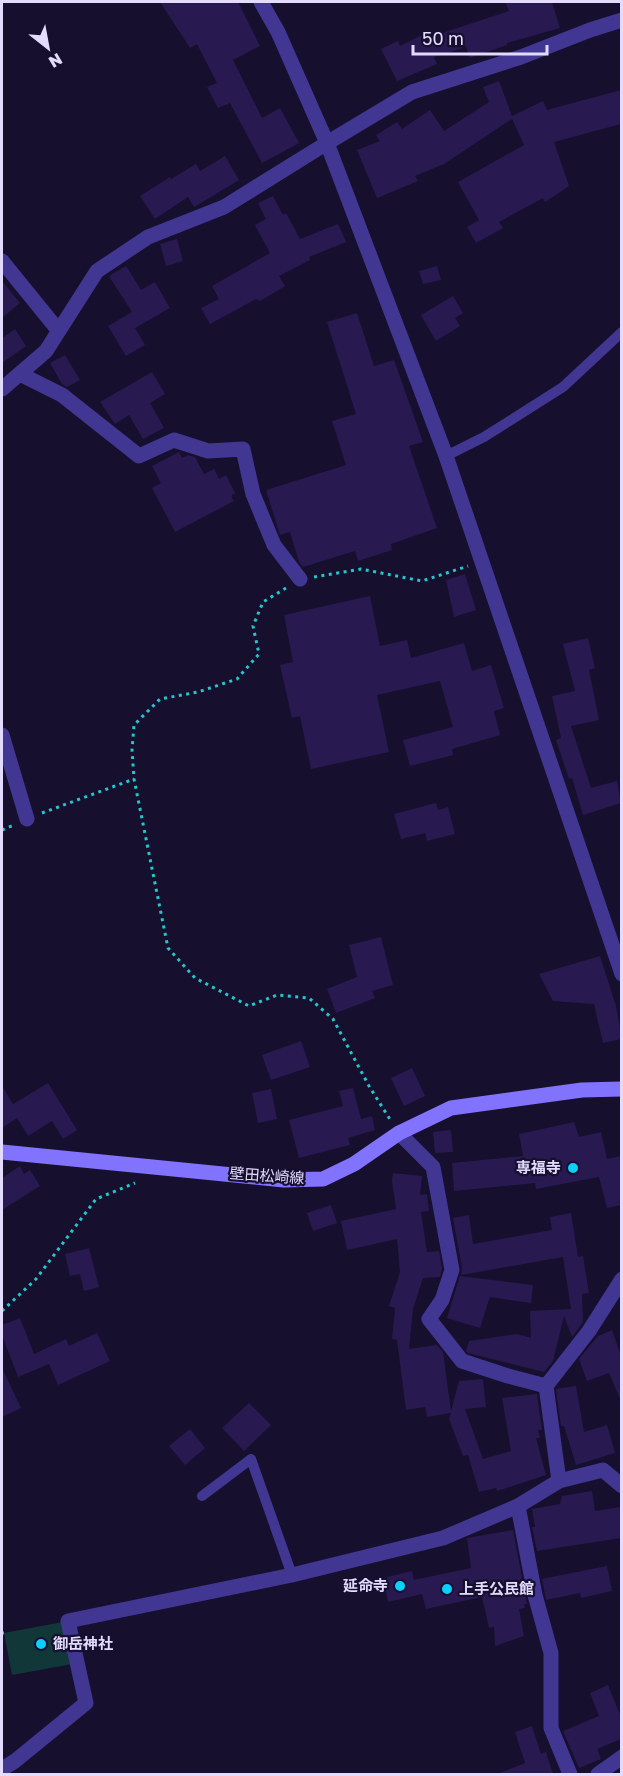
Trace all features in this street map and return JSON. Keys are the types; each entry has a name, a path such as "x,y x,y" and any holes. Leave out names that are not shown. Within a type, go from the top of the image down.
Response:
{"main road":[{"name":"壁田松崎線","path":"2,1152 284,1180 323,1179 354,1164 399,1133 452,1108 582,1090 621,1089"}],"street":[{"path":"261,2 278,32 327,143 446,456 620,966"},
{"path":"2,389 46,351 97,271 148,237 225,207 412,92 521,57 621,20"},
{"path":"2,261 58,330"},
{"path":"20,374 62,395 139,456 174,440 208,451 243,448 253,494 274,544 300,579"},
{"path":"2,735 27,819"},
{"path":"399,1133 433,1167 452,1270 442,1300 429,1318 462,1361 546,1386"},
{"path":"559,1481 546,1386 589,1330 621,1279"},
{"path":"2,1769 86,1703 68,1621 292,1575 443,1538 518,1506 559,1481 603,1470 621,1486"},
{"path":"518,1506 535,1595 551,1653 551,1728 570,1774"},
{"path":"598,1774 621,1756"}],"lane":[{"path":"446,456 484,437 563,387 621,332"},
{"path":"202,1496 251,1459 292,1575"}],"path":[{"path":"399,1133 369,1086 333,1019 309,998 277,995 249,1006 195,978 168,948 134,778 132,750 134,724 160,699 198,693 237,679 258,654 253,626 263,602 300,579 361,570 422,581 481,562"},
{"path":"2,830 134,778"},
{"path":"2,1311 36,1279 96,1199 140,1181 158,1167"}],"green space":[{"path":"68,1621 78,1663 12,1675 4,1633"}],"building":[{"path":"160,2 238,2 260,46 233,60 262,118 280,108 299,143 262,163 230,103 218,108 207,87 217,83 197,44 190,48"},
{"path":"505,2 552,2 560,28 507,43 507,45 470,58 466,47 434,57 437,64 397,81 381,49 398,41 400,46 422,35 424,39 509,11"},
{"path":"499,81 512,116 543,101 547,110 621,90 621,124 554,142 569,186 545,202 543,198 499,222 503,228 476,243 467,227 479,220 458,182 524,145 512,119 444,164 415,176 418,181 377,198 357,150 380,141 376,135 397,122 402,129 430,110 444,131 489,102 483,87"},
{"path":"225,156 239,180 194,207 188,197 155,219 140,196 196,164 200,171"},
{"path":"273,196 283,215 286,213 300,239 338,224 346,242 309,257 310,260 279,276 285,286 260,301 256,299 210,324 201,308 219,299 212,286 270,253 255,225 266,219 258,203"},
{"path":"177,239 183,261 166,266 160,244"},
{"path":"126,266 141,290 155,282 170,308 135,328 145,345 126,356 108,326 132,312 109,276"},
{"path":"437,266 441,280 423,284 419,271"},
{"path":"2,281 20,303 2,318"},
{"path":"453,296 463,313 455,318 460,326 436,341 421,315"},
{"path":"357,313 374,366 394,360 423,442 409,446 437,528 391,544 392,550 358,561 355,551 303,567 299,562 290,532 280,535 266,490 346,465 332,421 356,414 327,322"},
{"path":"15,329 26,346 2,363 2,338"},
{"path":"65,355 80,380 67,387 62,384 50,363"},
{"path":"152,372 165,394 150,403 164,428 143,439 129,415 115,424 100,402"},
{"path":"179,452 182,458 188,455 195,457 204,474 214,469 219,479 226,475 235,493 231,496 234,501 175,532 152,488 161,483 152,466"},
{"path":"465,574 476,610 454,617 446,580"},
{"path":"370,596 380,646 407,640 411,658 464,643 472,671 491,665 504,708 494,711 500,735 452,749 453,755 410,766 403,740 453,727 440,681 377,695 389,752 311,769 300,716 292,718 280,665 293,662 284,615"},
{"path":"588,638 595,668 589,670 599,720 571,726 591,788 617,781 621,803 583,815 572,778 569,779 556,740 561,738 552,696 575,691 563,644"},
{"path":"436,803 438,810 448,807 455,834 427,841 425,833 401,839 394,814"},
{"path":"381,937 393,985 372,991 375,998 336,1013 327,989 357,977 349,945"},
{"path":"600,956 616,1006 621,1034 621,1039 603,1043 594,1004 553,1001 539,974"},
{"path":"301,1041 310,1067 271,1080 262,1055"},
{"path":"412,1068 425,1096 404,1106 391,1078"},
{"path":"48,1083 77,1130 63,1139 52,1121 28,1136 17,1118 2,1128 2,1086 13,1104"},
{"path":"353,1088 361,1119 372,1116 375,1130 348,1138 350,1145 299,1158 289,1120 343,1106 339,1091"},
{"path":"271,1089 277,1119 258,1123 252,1093"},
{"name":"専福寺","path":"574,1122 579,1137 601,1132 607,1159 621,1156 621,1205 607,1208 599,1177 536,1189 535,1183 454,1191 452,1163 523,1156 519,1134"},
{"path":"451,1130 453,1152 435,1153 433,1132"},
{"path":"20,1166 24,1174 30,1170 40,1186 2,1210 2,1178"},
{"path":"393,1173 422,1176 420,1195 427,1194 429,1211 421,1212 427,1252 439,1251 442,1269 440,1277 423,1278 413,1309 409,1349 437,1345 443,1352 451,1411 459,1381 483,1379 486,1407 465,1409 483,1459 511,1451 502,1398 537,1394 542,1430 538,1430 540,1438 536,1438 546,1475 497,1491 496,1488 479,1492 468,1455 463,1456 449,1419 451,1413 427,1417 425,1407 406,1410 397,1340 392,1339 395,1308 389,1306 400,1272 397,1239 347,1250 341,1221 396,1209"},
{"path":"331,1205 337,1223 313,1231 307,1213"},
{"path":"571,1213 578,1257 583,1256 589,1293 582,1294 583,1322 581,1325 572,1337 564,1316 553,1361 544,1372 468,1353 466,1351 469,1341 517,1334 531,1338 530,1311 571,1309 563,1257 461,1275 462,1268 453,1218 469,1215 473,1244 552,1230 550,1217"},
{"path":"89,1248 99,1287 84,1291 80,1274 70,1276 65,1254"},
{"path":"460,1276 533,1285 531,1303 490,1297 480,1328 447,1318"},
{"path":"20,1318 34,1354 66,1339 69,1346 97,1333 110,1361 58,1385 49,1364 18,1377 2,1335 2,1325"},
{"path":"612,1330 621,1356 621,1401 609,1373 587,1381 579,1359 598,1336"},
{"path":"2,1368 21,1408 2,1417"},
{"path":"576,1386 584,1432 607,1425 615,1453 576,1465 564,1426 561,1426 556,1389"},
{"path":"249,1403 271,1425 244,1451 222,1428"},
{"path":"190,1429 205,1448 185,1465 169,1446"},
{"path":"592,1491 595,1511 621,1507 621,1538 537,1551 532,1527 535,1527 532,1509 560,1504 562,1496"},
{"path":"513,1530 527,1604 524,1604 525,1608 519,1609 524,1636 495,1646 494,1627 489,1628 482,1597 426,1609 422,1594 388,1602 383,1578 412,1571 414,1580 471,1568 467,1538"},
{"path":"607,1566 612,1591 581,1598 580,1593 546,1600 542,1579"},
{"path":"608,1685 621,1717 621,1739 597,1749 601,1759 579,1768 563,1731 599,1716 590,1693"},
{"path":"532,1726 541,1754 546,1752 553,1774 497,1774 525,1763 515,1732"}],"place":[{"name":"専福寺","path":"573,1168"},
{"name":"延命寺","path":"400,1586"},
{"name":"上手公民館","path":"447,1589"},
{"name":"御岳神社","path":"41,1644"}]}
